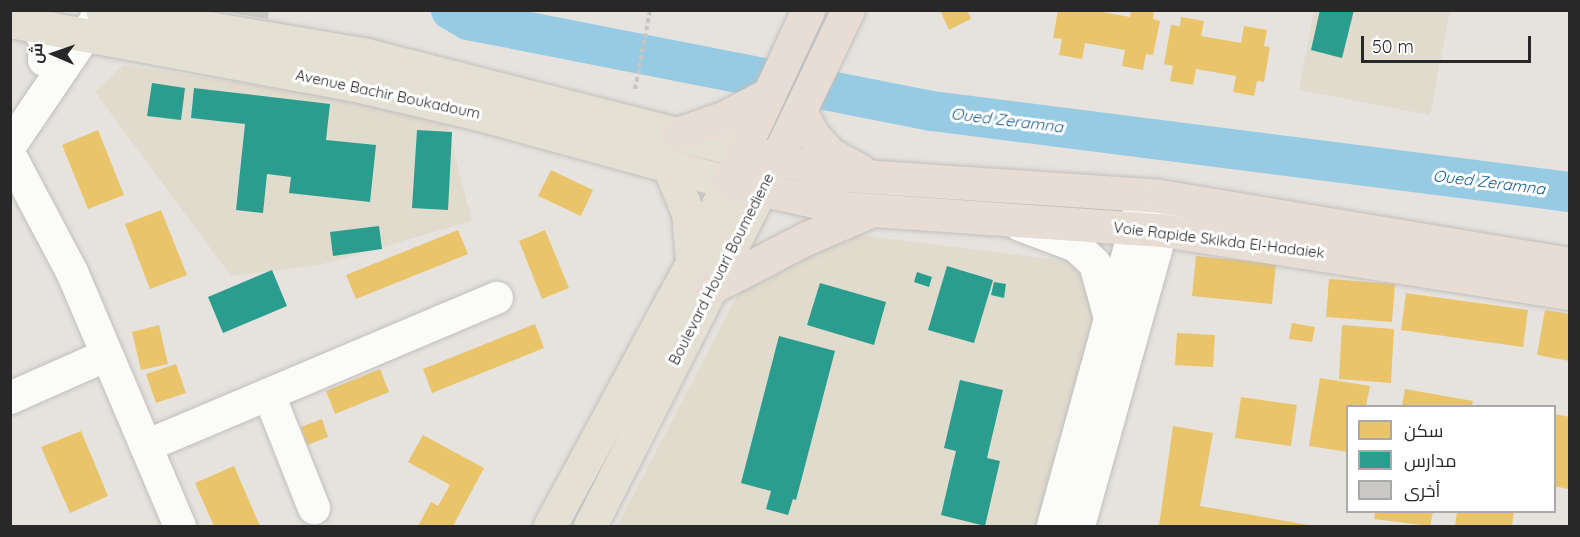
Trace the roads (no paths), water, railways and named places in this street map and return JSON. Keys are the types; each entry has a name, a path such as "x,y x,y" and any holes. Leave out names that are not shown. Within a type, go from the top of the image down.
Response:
{"highway":[{"name":"Boulevard Houari Boumediene","path":"760,191 848,10"},
{"name":"Boulevard Houari Boumediene","path":"728,182 765,96 804,18"},
{"path":"677,134 723,118 765,96"},
{"path":"800,111 812,134 830,154 852,168 877,177"},
{"name":"Avenue Bachir Boukadoum","path":"740,150 776,160"},
{"name":"Voie Rapide Skikda El-Hadaiek","path":"776,160 837,173 877,177 1158,196 1569,264"},
{"name":"Avenue Bachir Boukadoum","path":"728,182 760,191"},
{"name":"Voie Rapide Skikda El-Hadaiek","path":"760,191 872,210 1149,230 1569,292"},
{"path":"702,275 807,238 872,210"}],"main road":[{"name":"Avenue Bachir Boukadoum","path":"68,21 121,41 360,86 490,117 728,182"},
{"name":"Avenue Bachir Boukadoum","path":"68,21 363,54 740,150"},
{"path":"669,167 688,213 702,275"},
{"name":"Boulevard Houari Boumediene","path":"590,526 702,275 728,182"},
{"name":"Boulevard Houari Boumediene","path":"550,526 702,275 760,191"}],"street":[{"path":"53,66 45,41 68,21"},
{"path":"10,146 53,66 68,21"},
{"path":"10,118 11,109 53,66 121,41"},
{"path":"10,155 72,272 180,526"},
{"path":"1079,526 1158,196"},
{"path":"1011,221 1076,246 1095,264 1111,320"},
{"path":"1053,526 1111,320 1149,230"},
{"path":"146,446 497,298"},
{"path":"10,398 107,355"},
{"path":"269,395 314,508"}],"waterway":[{"name":"Oued Zeramna","path":"451,10 468,20 932,111 1570,192"}]}
